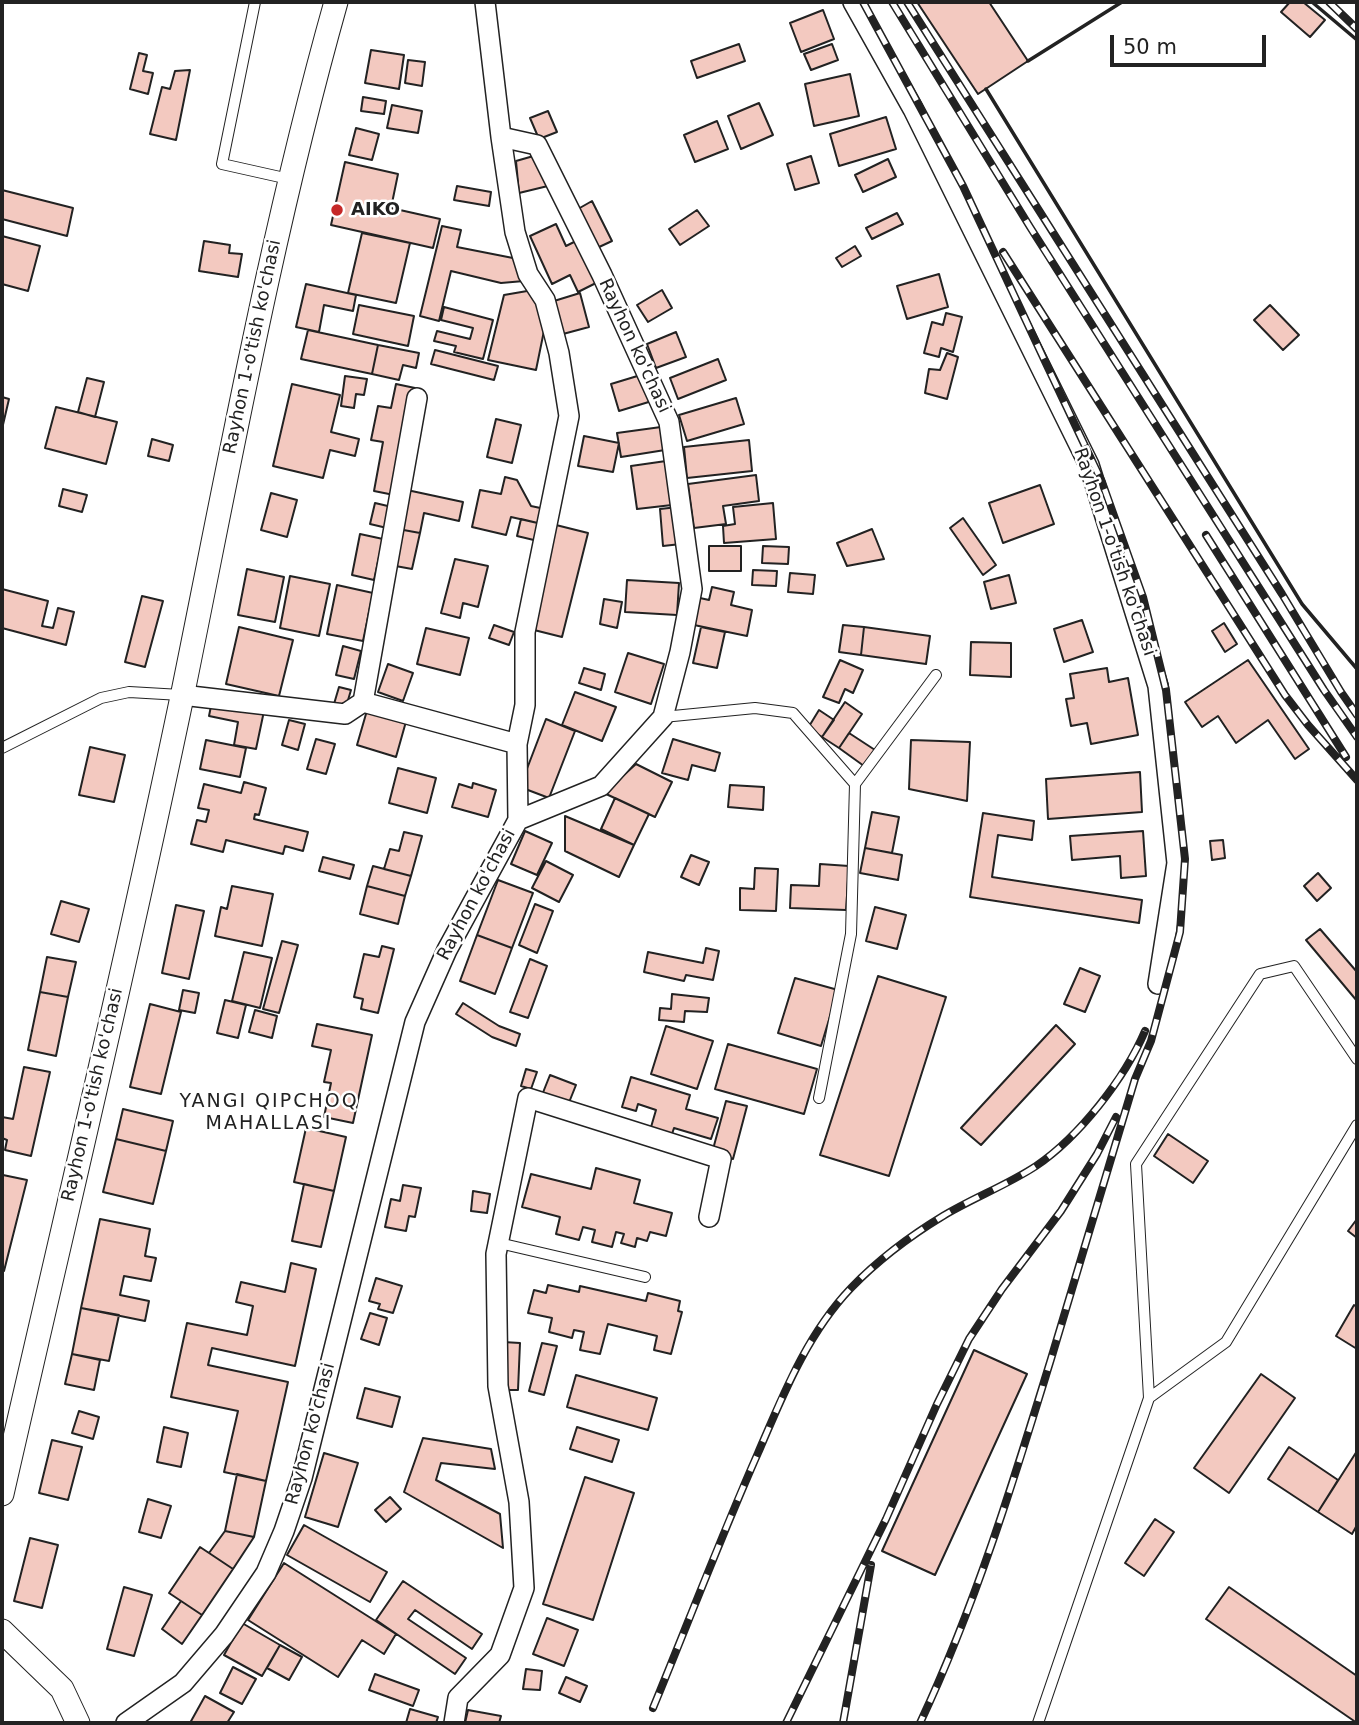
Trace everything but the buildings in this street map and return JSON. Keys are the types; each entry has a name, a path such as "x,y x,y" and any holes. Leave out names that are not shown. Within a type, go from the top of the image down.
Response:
{"street":[{"name":"Rayhon 1-o'tish ko'chasi","path":"2,1494 182,695 260,303 307,106 336,2"},
{"path":"485,2 515,232 528,274 545,300 559,352 569,416 525,632 525,705 517,744 518,820"},
{"name":"Rayhon 1-o'tish ko'chasi","path":"853,2 913,109 1089,465 1158,686 1177,863 1158,984"},
{"name":"Rayhon ko'chasi","path":"125,1723 183,1683 224,1634 266,1573 284,1531 302,1478 415,1022 447,950 518,820 601,786 663,717 680,652 692,589 669,422 537,145 501,137"},
{"path":"182,695 345,714 363,702 417,398"},
{"path":"363,702 517,744"},
{"path":"454,1723 458,1698 500,1655 524,1588 519,1502 498,1386 496,1254 528,1098 721,1158 709,1217"},
{"path":"2,1631 62,1689 78,1723"}],"lane":[{"path":"255,2 222,164 290,179"},
{"path":"819,1098 851,933 855,784 936,675"},
{"path":"2,748 101,698 129,692 182,695"},
{"path":"663,717 755,708 793,713 855,784"},
{"path":"1038,1723 1149,1398 1136,1164 1261,974 1294,967 1357,1059"},
{"path":"1149,1398 1226,1342 1357,1125"},
{"path":"499,1243 645,1277"}],"railway":[{"path":"863,2 963,186 1102,482 1143,597 1166,690 1185,859 1180,932 1151,1041 1135,1079 1037,1405 992,1544 940,1679 920,1723"},
{"path":"892,2 1030,227 1324,690 1357,737"},
{"path":"907,2 1357,715"},
{"path":"1329,2 1357,29"},
{"path":"1003,252 1285,695 1357,780"},
{"path":"1206,535 1346,757"},
{"path":"653,1708 777,1409 797,1366 821,1325 851,1288 895,1249 943,1216 1036,1166 1052,1154 1084,1123 1113,1087 1145,1031"},
{"path":"786,1723 886,1519 969,1339 1002,1289 1061,1211 1097,1154 1116,1117"},
{"path":"843,1723 871,1565"}],"wall":[{"path":"1028,61 1122,2"},
{"path":"1312,2 1357,40"},
{"path":"986,89 1302,604 1357,669"}],"place":[{"name":"AIKO","path":"337,210"}],"district":[{"name":"YANGI QIPCHOQ MAHALLASI","path":"269,1113"}]}
